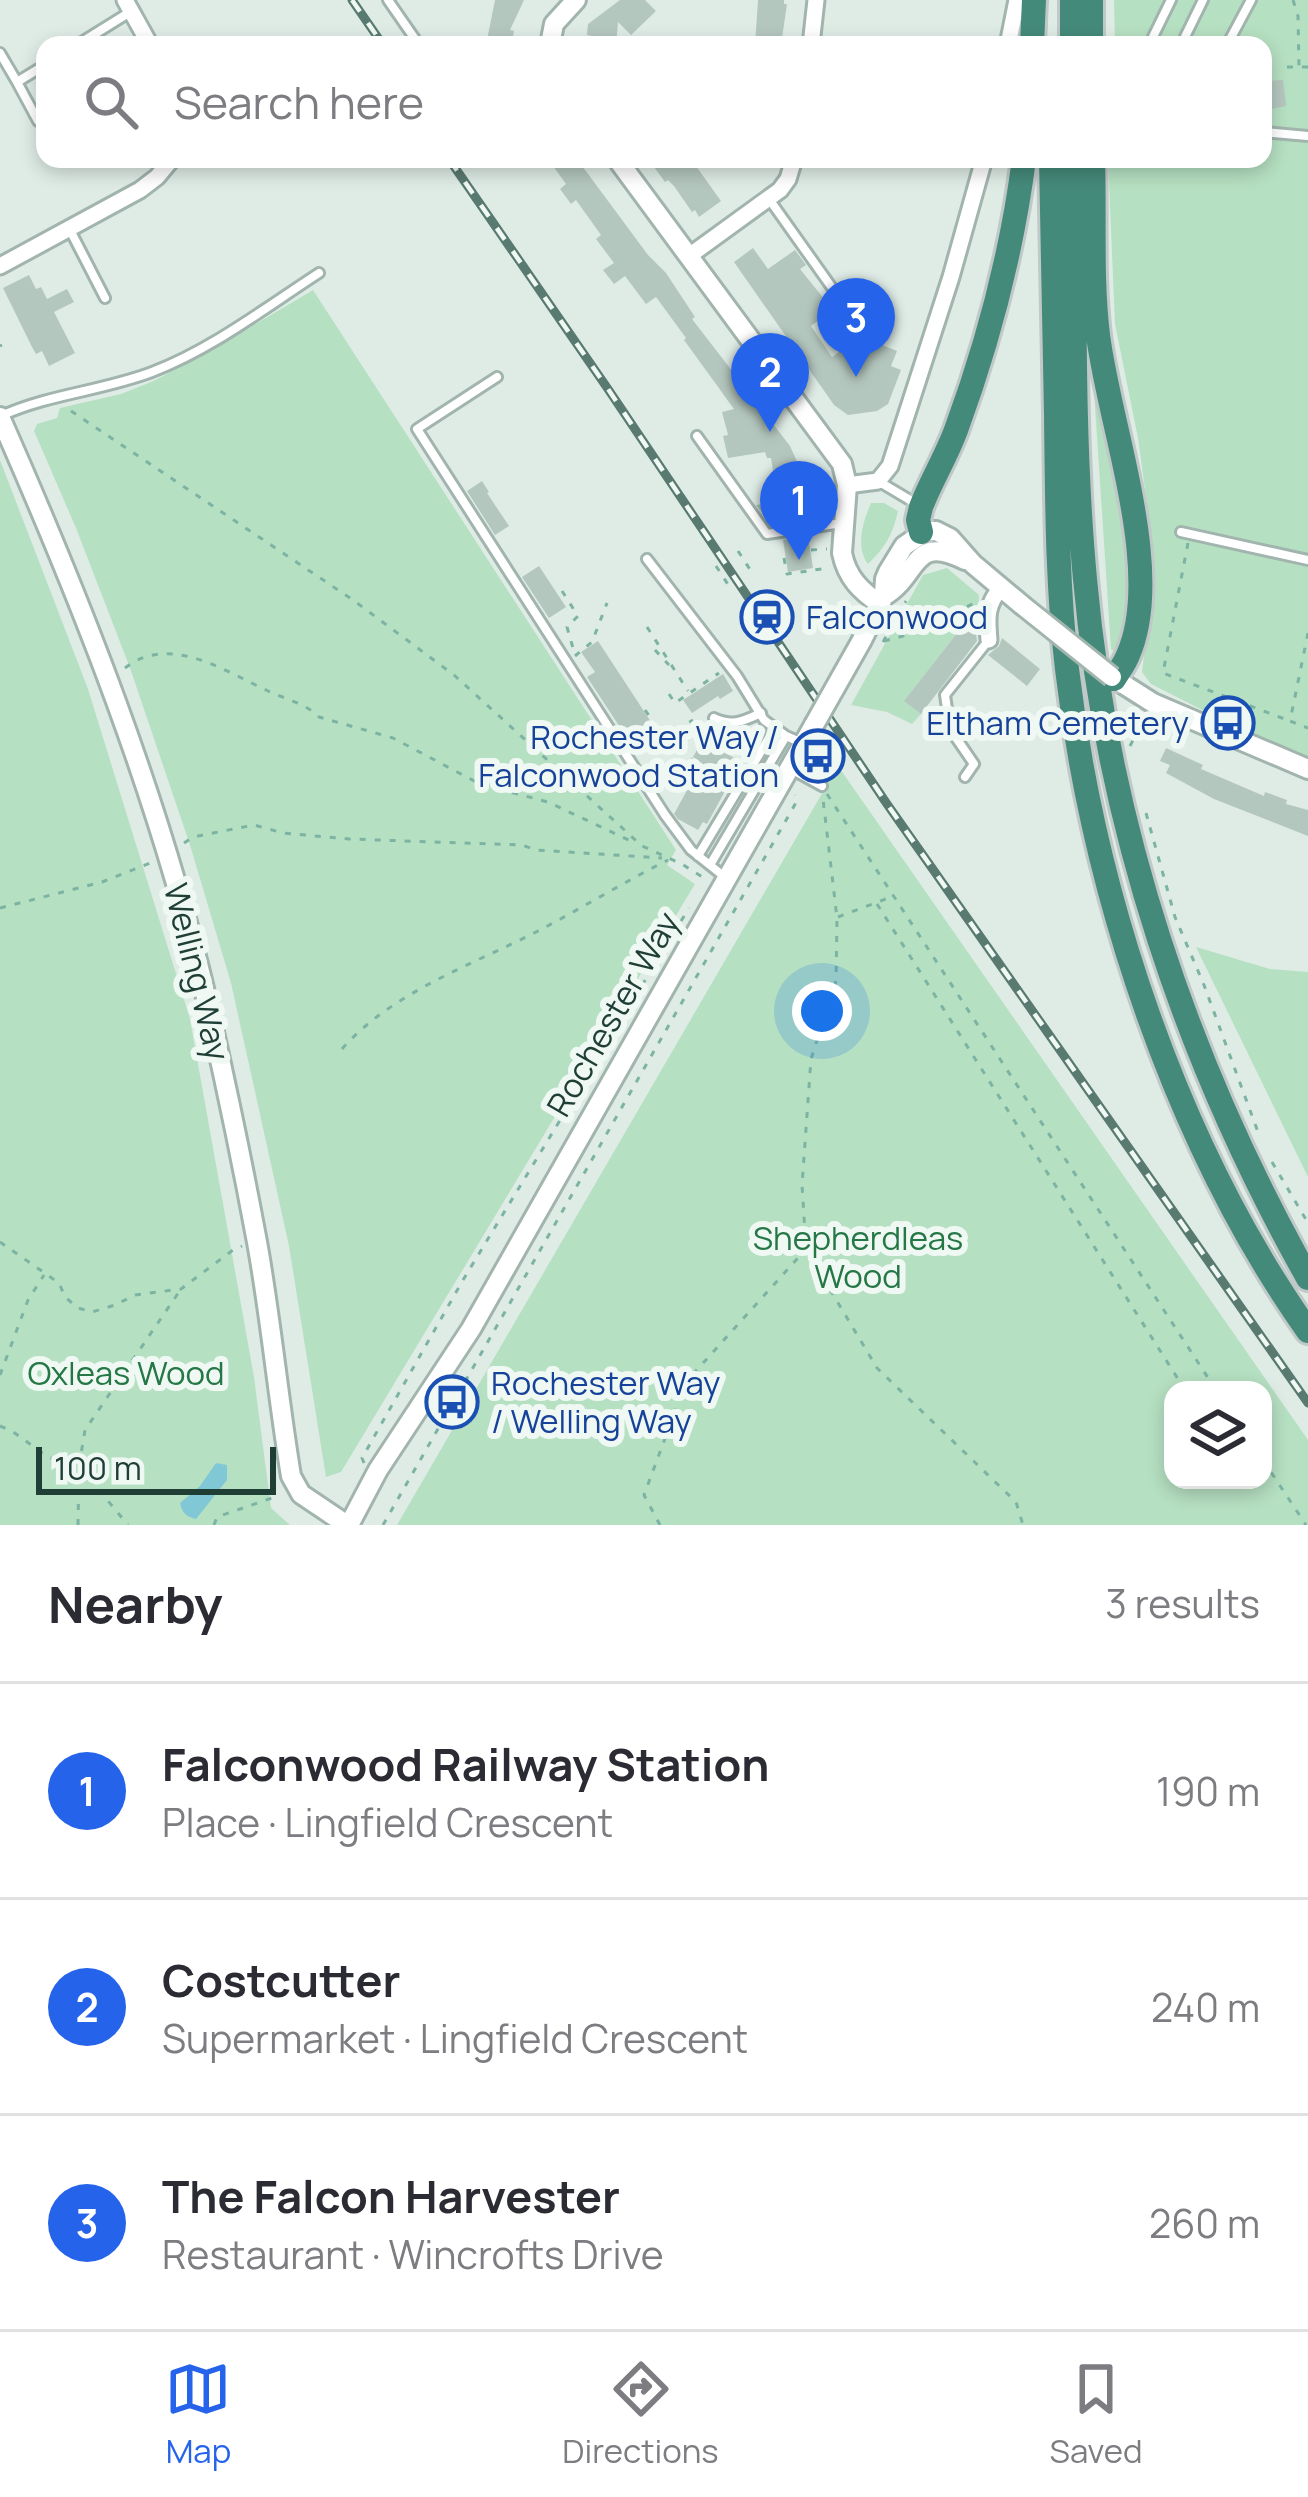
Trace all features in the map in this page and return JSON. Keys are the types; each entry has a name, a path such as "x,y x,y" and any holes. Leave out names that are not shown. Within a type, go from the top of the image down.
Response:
{"highway":[{"path":"1032,36 1034,0"},
{"path":"1048,0 1048,36"},
{"path":"1072,0 1072,36"},
{"path":"1091,0 1091,36"},
{"path":"921,520 986,340 1022,168"},
{"path":"1052,168 1084,578 1120,798 1158,938 1189,1029 1234,1137 1308,1278"},
{"path":"1073,168 1057,529 1066,668 1084,782 1122,937 1147,1011 1199,1138 1261,1256 1308,1331"},
{"path":"1093,168 1099,342 1139,556 1134,635 1129,654 1113,678"}],"street":[{"path":"552,36 554,25 576,0"},
{"path":"812,36 816,0"},
{"path":"1010,36 1017,0"},
{"path":"128,6 145,36"},
{"path":"0,266 140,190 165,168"},
{"path":"624,168 842,464 847,485 842,553 860,590 882,600 899,587 912,564 935,550 973,564"},
{"path":"689,256 769,199 788,179 791,168"},
{"path":"847,485 878,481 890,466 981,168"},
{"name":"Welling Way","path":"0,417 175,848 257,1241 291,1476 301,1494 348,1525"},
{"path":"921,520 950,538 992,595 1113,678 1153,703 1308,769"},
{"name":"Rochester Way","path":"348,1525 378,1470 471,1329 717,871 790,768 800,738 862,640 882,600 888,572 921,520"},
{"path":"989,640 986,612 992,595"}],"lane":[{"path":"388,0 412,36"},
{"path":"1153,36 1171,0"},
{"path":"1185,36 1203,0"},
{"path":"1232,36 1251,0"},
{"path":"89,36 128,6"},
{"path":"0,53 36,117"},
{"path":"17,82 36,70"},
{"path":"1272,133 1308,136"},
{"path":"769,199 857,323"},
{"path":"68,228 105,298"},
{"path":"0,417 27,404 155,371 226,334 319,274"},
{"path":"496,377 417,429 572,660 665,815 698,856 717,871 800,738 775,728 760,713 647,559"},
{"path":"697,436 767,534 844,523"},
{"path":"878,481 921,520"},
{"path":"1185,533 1308,560"},
{"path":"965,777 974,764 950,729 945,694 989,640"},
{"path":"714,718 736,724 760,713"},
{"path":"698,856 775,728"},
{"path":"790,768 822,786"}],"path":[{"path":"1293,0 1299,67"},
{"path":"1298,31 1308,31"},
{"path":"1287,67 1308,67"},
{"path":"71,411 353,600 454,674 642,846"},
{"path":"1185,533 1163,673 1308,728"},
{"path":"811,550 827,550"},
{"path":"737,551 753,574"},
{"path":"784,558 787,574 828,568"},
{"path":"716,566 731,589"},
{"path":"562,591 578,616 567,627 572,660"},
{"path":"910,594 883,642 992,595"},
{"path":"572,660 592,642 607,603"},
{"path":"647,627 689,693"},
{"path":"1290,721 1308,633"},
{"path":"655,650 670,664"},
{"path":"125,668 162,652 230,670 319,717 393,738 480,784 548,802 669,859"},
{"path":"671,693 675,703 722,671"},
{"path":"645,710 664,738 694,720"},
{"path":"1130,746 1147,715"},
{"path":"623,747 656,726"},
{"path":"674,732 693,761"},
{"path":"822,786 1210,1381"},
{"path":"822,786 837,918 836,981 811,1059 802,1185 806,1249 877,1368 1016,1502 1022,1525"},
{"name":"Rochester Way","path":"383,1525 797,801 794,790"},
{"path":"1145,810 1175,916 1264,1149 1308,1223"},
{"path":"0,908 143,868 193,837 254,825 283,833 350,839 521,845 669,859"},
{"path":"342,1049 398,1000 669,859"},
{"name":"Rochester Way","path":"669,859 706,880 717,871"},
{"path":"837,918 892,896"},
{"name":"Rochester Way","path":"362,1458 463,1280 694,899"},
{"path":"877,904 1179,1381"},
{"path":"0,1241 59,1283 65,1297 78,1308 92,1312 135,1295 181,1289"},
{"path":"78,1525 85,1430 181,1289 233,1250 257,1241"},
{"path":"660,1525 644,1495 686,1382 806,1249"},
{"path":"0,1375 28,1300 45,1273"},
{"path":"0,1426 48,1457 79,1466 128,1525"},
{"path":"1272,1474 1306,1525"},
{"path":"214,1525 217,1517 272,1498"}],"green space":[{"path":"1114,0 1308,0 1308,761 1151,684 1142,672 1153,548 1138,438 1115,324 1108,168 1272,168 1272,36 1115,36"},
{"path":"313,290 676,850 667,865 695,884 341,1472 326,1477 289,1246 231,983 130,668 34,431 37,424 57,418 60,408 121,394 195,360"},
{"path":"1091,346 1131,567 1122,659 1111,649"},
{"name":"Oxleas Wood","path":"0,460 88,689 190,1019 254,1377 271,1508 290,1525 0,1525"},
{"path":"871,503 884,503 898,511 888,540 868,564 861,542"},
{"path":"947,568 979,595 981,638 963,625 905,700 921,714 912,724 887,712 851,705 923,575"},
{"name":"Shepherdleas Wood","path":"838,766 1267,1381 1164,1381 1164,1489 1272,1489 1272,1388 1308,1440 1308,1525 397,1525"},
{"path":"1196,947 1270,969 1308,972 1308,1177"}],"water":[{"path":"216,1463 227,1465 227,1480 196,1519 190,1517 180,1503"}],"building":[{"path":"495,0 524,0 510,30 513,36 488,36"},
{"path":"620,0 645,0 656,11 631,35 618,22 617,36 587,35 588,24"},
{"path":"758,0 784,0 782,36 756,36"},
{"path":"1283,80 1286,106 1272,109 1272,81"},
{"path":"554,168 584,168 790,446 800,468 805,520 771,525 756,505 778,502 771,458 765,452 728,458 722,412 734,409 656,297 646,304 625,276 614,284 603,270 614,263 576,200 571,204 560,189 566,184"},
{"path":"655,168 697,168 721,201 699,217 674,186"},
{"path":"753,248 768,269 795,250 806,265 800,269 833,310 811,326 832,357 852,343 863,348 867,339 897,351 891,366 901,370 888,404 877,411 848,415 834,405 734,262"},
{"path":"29,275 47,299 67,289 74,302 54,312 75,353 49,366 42,351 36,354 3,288"},
{"path":"482,481 509,526 495,535 467,491"},
{"path":"808,536 813,568 788,572 783,540"},
{"path":"539,566 566,607 549,618 522,577"},
{"path":"964,624 977,641 921,714 904,701"},
{"path":"1002,638 1040,669 1027,686 988,655"},
{"path":"598,641 653,725 629,741 587,677 595,672 581,652"},
{"path":"723,674 733,691 692,713 683,700"},
{"path":"701,743 741,762 707,824 703,822 698,830 674,814 702,763 693,757"},
{"path":"1166,748 1203,765 1201,769 1308,810 1308,836 1214,799 1166,773 1170,765 1160,761"}],"railway":[{"path":"352,0 377,36"},
{"path":"455,168 887,804 1308,1403"}],"place":[{"name":"The Falcon Harvester","path":"856,377"},
{"name":"Costcutter","path":"770,432"},
{"name":"Falconwood Railway Station","path":"799,560"},
{"name":"Falconwood","path":"767,617"},
{"name":"Eltham Cemetery","path":"1228,723"},
{"name":"Rochester Way / Falconwood Station","path":"818,756"},
{"name":"Rochester Way / Welling Way","path":"452,1402"}]}
